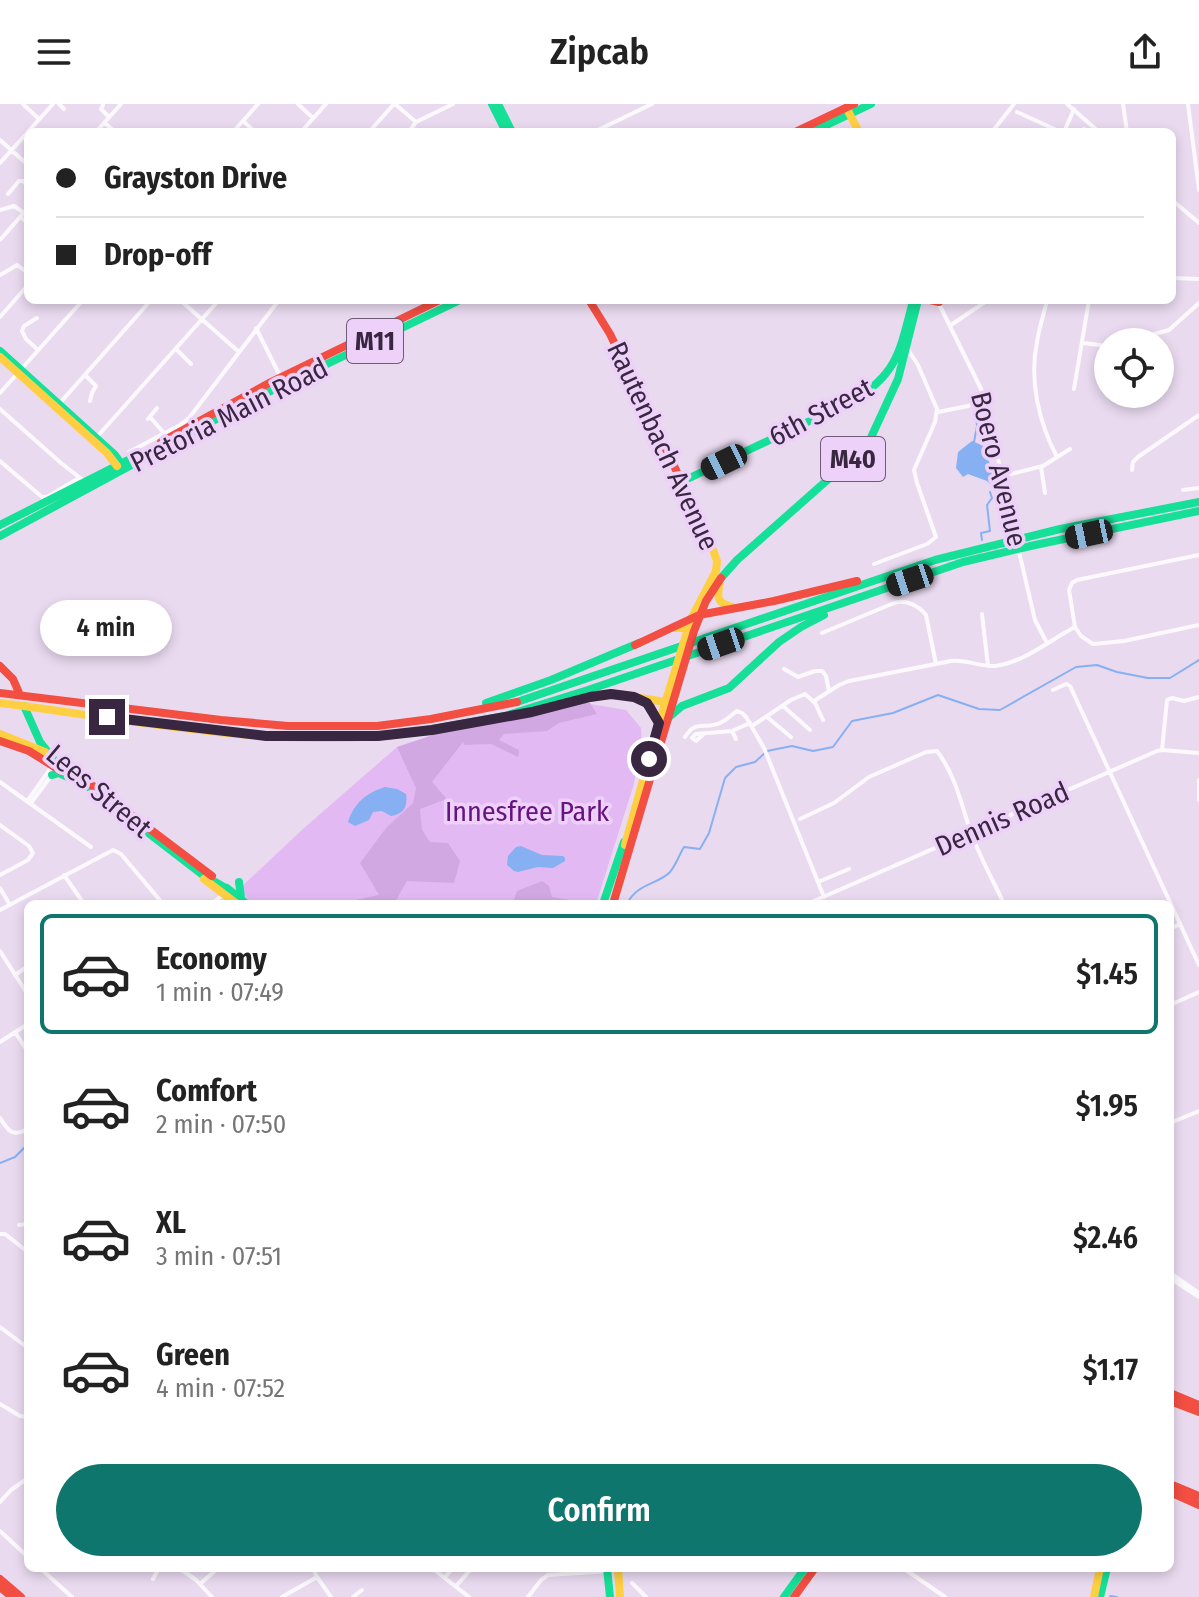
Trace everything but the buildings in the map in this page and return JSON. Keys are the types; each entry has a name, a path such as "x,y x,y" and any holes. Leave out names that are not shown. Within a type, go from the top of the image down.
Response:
{"main road":[{"path":"495,104 507,128"},
{"path":"805,128 871,104"},
{"path":"819,128 848,110"},
{"path":"848,110 859,128"},
{"name":"Pretoria Main Road","path":"0,536 6,523 90,483 432,304"},
{"name":"Pretoria Main Road","path":"283,382 451,304"},
{"name":"Rautenbach Avenue","path":"595,304 605,318 606,327 714,549 717,565"},
{"name":"6th Street","path":"681,482 854,400 875,387 894,364 915,304"},
{"name":"M40","path":"692,625 706,599 737,560 868,444 894,388 907,348 916,304"},
{"path":"0,354 121,467"},
{"path":"19,372 115,455 121,467"},
{"path":"431,719 530,688 670,630 740,608 1031,535 1199,502"},
{"path":"505,716 963,562 1199,511"},
{"path":"717,565 737,560"},
{"name":"M40","path":"612,900 659,723 676,682 692,625 717,565"},
{"path":"0,693 288,726 377,726 431,719 522,701 921,565"},
{"path":"720,579 719,600 727,606 740,608"},
{"path":"668,718 691,700 730,687 777,643 806,624 884,588"},
{"name":"Lees Street","path":"0,666 16,685 39,739 52,759 227,893"},
{"path":"0,703 245,734 305,737 378,736 432,730 611,694 691,700"},
{"path":"611,694 634,697 647,703 659,723"},
{"name":"M40","path":"612,900 651,779 668,718 670,697"},
{"path":"0,734 28,744 54,767 191,859 227,893"},
{"path":"0,741 44,760 238,900"},
{"path":"612,900 651,779"},
{"path":"612,900 628,830"},
{"path":"239,882 241,900"},
{"path":"1174,1395 1199,1405"},
{"path":"1174,1403 1199,1412"},
{"path":"1174,1489 1199,1496"},
{"path":"1174,1491 1199,1505"},
{"path":"608,1572 610,1597"},
{"path":"618,1572 620,1597"},
{"path":"794,1592 803,1572"},
{"path":"784,1597 794,1592 812,1572"},
{"path":"1094,1597 1099,1572"},
{"path":"1100,1597 1106,1572"},
{"path":"0,1579 21,1597"},
{"path":"0,1587 12,1597"}],"street":[{"path":"23,104 39,119"},
{"path":"31,128 53,104"},
{"path":"59,104 64,109"},
{"path":"100,128 121,104"},
{"path":"237,128 258,104"},
{"path":"298,104 313,118"},
{"path":"306,128 326,104"},
{"path":"373,128 394,104 416,122"},
{"path":"412,128 416,122 453,104"},
{"path":"602,128 652,104"},
{"path":"995,128 1014,104"},
{"path":"1067,104 1095,128"},
{"path":"1123,104 1126,128"},
{"path":"1188,104 1199,190"},
{"path":"103,105 101,109 109,117"},
{"path":"1064,128 1074,109"},
{"path":"1017,112 1053,128"},
{"path":"243,121 251,128"},
{"path":"104,123 110,128"},
{"path":"0,163 24,136"},
{"path":"0,140 24,161"},
{"path":"20,141 24,144"},
{"path":"8,194 19,181 24,182"},
{"path":"1176,203 1199,223"},
{"path":"0,210 14,206 24,213 0,240"},
{"path":"0,275 17,265 24,270"},
{"path":"1176,278 1199,279"},
{"path":"0,317 24,290"},
{"path":"1171,328 1199,303"},
{"path":"0,393 79,304"},
{"path":"59,404 147,304"},
{"path":"184,304 239,352"},
{"path":"96,438 215,304"},
{"path":"129,452 189,418 276,304"},
{"name":"Boero Avenue","path":"936,304 951,325 984,397 1035,620 1047,643"},
{"path":"951,325 982,304"},
{"path":"1046,304 1036,345 1036,387 1043,428 1057,457"},
{"path":"1074,389 1088,304"},
{"path":"37,318 24,326 22,331 38,350"},
{"path":"256,328 283,382"},
{"path":"1082,343 1094,344"},
{"path":"874,564 936,539 914,470 938,412 932,394 907,348"},
{"path":"176,349 191,364"},
{"path":"902,364 915,360"},
{"path":"85,375 96,386 90,401"},
{"path":"938,412 968,406 984,397"},
{"path":"157,408 149,418 164,433"},
{"path":"0,409 90,483"},
{"path":"1132,470 1135,460 1199,415"},
{"path":"1011,474 1041,467 1070,449"},
{"path":"0,461 42,497 90,483"},
{"path":"1041,467 1045,493"},
{"path":"1183,490 1199,488"},
{"path":"1199,555 1074,581 1069,585 1075,627 1087,641 1099,645 1199,625"},
{"path":"822,633 903,601 926,615 936,664"},
{"path":"982,614 988,666"},
{"path":"814,701 849,681 959,660 988,666 1018,661 1075,627"},
{"path":"784,669 801,677 822,671 829,691"},
{"path":"1053,690 1069,685 1169,900"},
{"path":"704,734 732,731 751,724 805,694 814,701 823,720"},
{"path":"1162,750 1167,700 1184,701 1199,697"},
{"path":"783,706 810,730"},
{"path":"685,737 692,727 717,724 737,711 744,714 764,748 818,882 830,900"},
{"path":"767,717 791,737"},
{"path":"732,731 736,739"},
{"path":"800,819 834,803 865,778 935,750 964,807 971,833 1002,900"},
{"name":"Dennis Road","path":"816,900 1162,750 1199,753"},
{"path":"29,802 54,767"},
{"path":"1199,780 1199,800"},
{"path":"0,782 91,847"},
{"path":"0,825 29,846 33,853 28,860 0,875"},
{"path":"0,910 115,850 160,900"},
{"path":"818,882 849,869"},
{"path":"64,875 81,900"},
{"path":"0,888 10,905"},
{"path":"217,900 227,893"},
{"path":"1174,911 1199,965"},
{"path":"1174,927 1180,924"},
{"path":"0,951 24,989"},
{"path":"15,975 24,969"},
{"path":"1174,1003 1199,992"},
{"path":"0,1042 24,1026"},
{"path":"15,1032 24,1046"},
{"path":"1174,1121 1197,1112 1199,1120"},
{"path":"0,1118 7,1129 15,1134 24,1131"},
{"path":"19,1225 24,1224"},
{"path":"2,1234 24,1249"},
{"path":"1174,1279 1199,1295"},
{"path":"0,1327 24,1345"},
{"path":"0,1404 24,1416"},
{"path":"0,1502 24,1481"},
{"path":"0,1531 24,1553"},
{"path":"44,1572 72,1597"},
{"path":"153,1579 157,1572"},
{"path":"184,1572 212,1597"},
{"path":"200,1584 214,1572"},
{"path":"315,1572 330,1596"},
{"path":"438,1572 469,1597"},
{"path":"445,1577 449,1572"},
{"path":"456,1586 468,1572"},
{"path":"528,1597 548,1575 584,1572"},
{"path":"909,1572 945,1597"},
{"path":"282,1597 317,1577"},
{"path":"632,1583 646,1597"},
{"path":"353,1597 362,1590"}],"green space":[{"name":"Innesfree Park","path":"579,702 626,710 641,728 642,749 633,787 597,900 248,900 240,888 397,747 439,733 516,719"}],"shaded area":[{"path":"579,702 590,703 597,714 559,723 547,731 504,734 499,740 519,750 518,757 491,744 464,745 463,742 432,782 447,799 420,809 422,830 430,842 448,843 460,861 454,883 407,881 396,900 355,900 379,895 360,863 386,828 413,803 416,788 397,747 439,733 516,719"},
{"path":"542,881 549,886 552,897 569,900 514,900 517,891"}],"water":[{"path":"972,441 984,446 993,474 991,485 968,474 963,477 956,468 958,452"},
{"path":"385,787 406,794 406,806 402,811 391,816 382,811 373,812 369,820 355,826 348,822 362,800"},
{"path":"521,846 542,855 563,856 565,861 553,868 514,871 507,865 508,856"}],"waterway":[{"path":"974,442 980,406"},
{"path":"982,540 981,533 990,531 987,505 992,498 990,492"},
{"path":"629,900 636,892 670,872 684,847 700,849 709,833 725,778 736,767 755,762 767,751 792,746 813,751 833,747 852,721 893,713 938,695 979,709 1000,710 1076,667 1097,665 1148,678 1170,678 1199,660"},
{"path":"0,1163 15,1157 24,1148"},
{"path":"1110,1596 1117,1597"}],"traffic: fast":[{"path":"492,104 504,128"},
{"path":"498,104 510,128"},
{"path":"820,128 871,104"},
{"path":"0,536 250,401 452,304"},
{"path":"721,578 737,560 868,444 898,379 917,304"},
{"path":"681,482 854,400 880,381 895,360 912,305"},
{"path":"0,351 115,455 123,466"},
{"path":"0,525 128,460"},
{"path":"517,702 935,560 1060,529 1199,502"},
{"path":"505,716 963,562 1199,511"},
{"path":"668,718 682,706 729,688 779,642 824,615"},
{"path":"486,703 639,643"},
{"path":"24,706 40,742 55,761 203,875 229,890"},
{"path":"411,733 511,715"},
{"path":"52,775 59,773 70,778"},
{"path":"604,900 624,842"},
{"path":"239,882 241,898"},
{"path":"227,888 242,900"},
{"path":"607,1572 610,1597"},
{"path":"784,1597 802,1572"},
{"path":"1100,1597 1106,1572"}],"traffic: slow":[{"path":"848,111 857,128"},
{"path":"0,357 107,453 117,466"},
{"path":"625,845 691,619 716,571 717,561 708,536"},
{"path":"720,579 720,600 732,607"},
{"path":"676,628 694,628"},
{"path":"581,699 614,694 666,702 675,695"},
{"path":"0,703 256,735 308,738 411,733"},
{"path":"0,734 45,752"},
{"path":"204,879 232,900"},
{"path":"618,1572 620,1597"},
{"path":"1094,1597 1099,1572"}],"traffic: jam":[{"path":"803,128 854,104"},
{"path":"161,442 271,382 432,304"},
{"path":"591,304 610,334 708,536"},
{"path":"614,900 694,631 706,601 721,578"},
{"path":"635,645 699,615 857,581"},
{"path":"0,666 13,679 20,695"},
{"path":"0,693 288,726 377,726 517,702"},
{"path":"642,700 651,707 659,723"},
{"path":"0,741 29,751 61,771"},
{"path":"77,774 212,876"},
{"path":"1174,1395 1199,1405"},
{"path":"1174,1403 1199,1412"},
{"path":"1174,1486 1199,1496"},
{"path":"1174,1494 1199,1505"},
{"path":"794,1597 812,1572"},
{"path":"0,1579 21,1597"},
{"path":"0,1587 12,1597"}],"route":[{"path":"107,717 266,736 378,736 532,712 611,694 641,699 651,707 659,723 649,759"}]}
